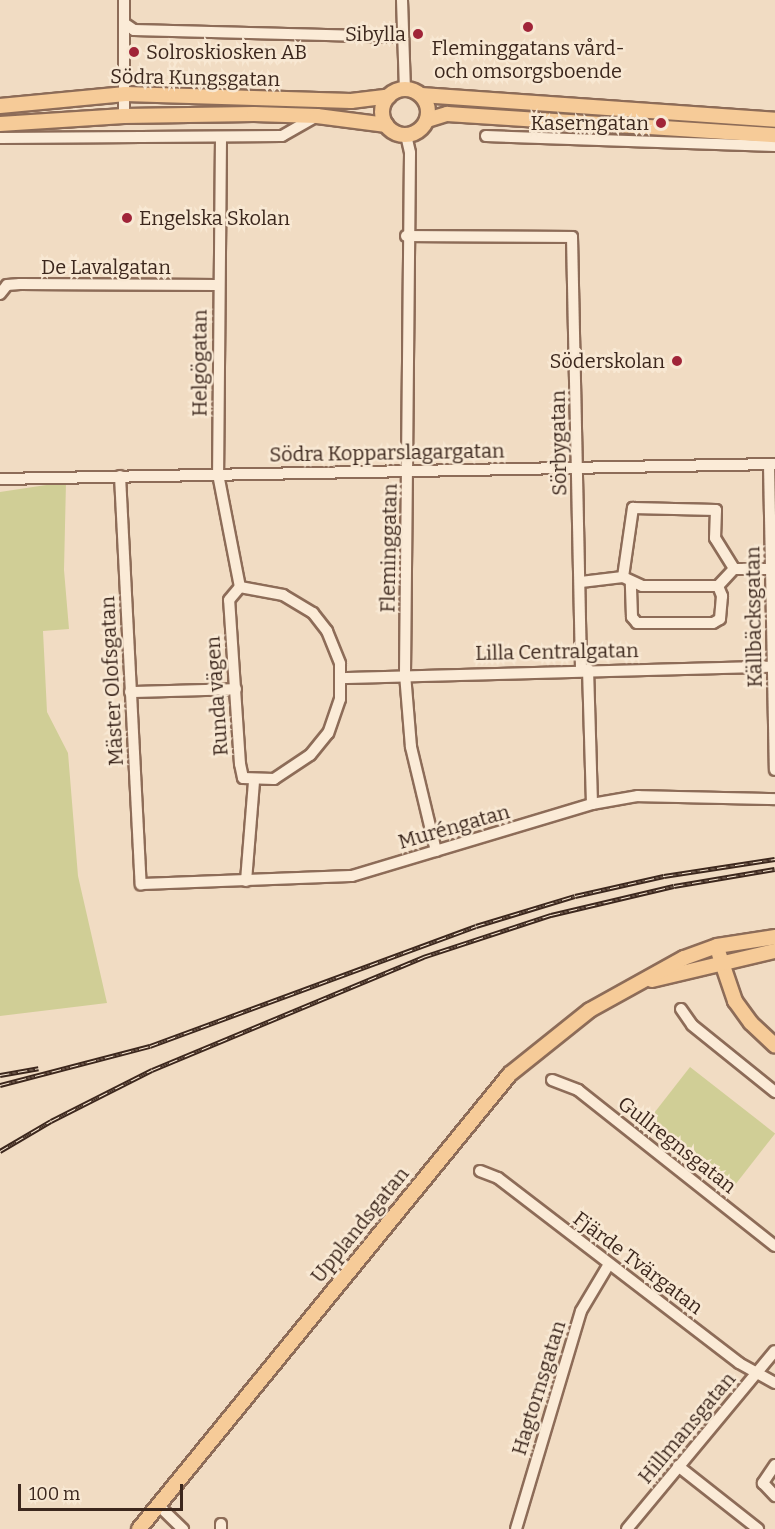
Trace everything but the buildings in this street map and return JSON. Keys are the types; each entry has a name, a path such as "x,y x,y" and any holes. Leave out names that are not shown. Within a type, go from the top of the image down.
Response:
{"main road":[{"name":"Södra Kungsgatan","path":"0,106 125,94 351,101 389,96 405,89"},
{"path":"405,89 421,95 775,120"},
{"path":"421,95 428,107 427,120"},
{"path":"386,125 382,112 389,96"},
{"path":"406,135 418,131 427,120 447,114 775,135"},
{"name":"Södra Kungsgatan","path":"0,124 124,116 317,116 386,125 406,135"},
{"name":"Upplandsgatan","path":"139,1529 498,1087 572,1023 684,958 717,946 775,937"},
{"path":"717,946 721,962 743,1012 775,1045"},
{"name":"Upplandsgatan","path":"644,981 775,951"}],"street":[{"path":"124,0 124,116"},
{"path":"402,0 405,89"},
{"path":"124,23 134,30 403,37"},
{"path":"0,138 282,136 317,116"},
{"name":"Fleminggatan","path":"406,135 410,153 406,236 408,471 405,674 411,747 436,851"},
{"path":"486,136 775,147"},
{"name":"Helgögatan","path":"221,138 217,285 218,474 240,587"},
{"name":"Sörbygatan","path":"406,236 572,237 581,582 592,804"},
{"name":"De Lavalgatan","path":"0,294 7,285 20,284 217,285"},
{"name":"Södra Kopparslagargatan","path":"0,478 772,464"},
{"name":"Källbäcksgatan","path":"772,464 771,569 775,770"},
{"name":"Mäster Olofsgatan","path":"120,476 141,884"},
{"path":"718,586 722,596 720,619 713,623 642,623 632,617 627,580 633,508 716,510 715,538 734,569"},
{"path":"718,586 734,569 771,569"},
{"path":"581,582 627,580 718,586"},
{"path":"240,587 283,595 313,613 330,639 343,678 340,699 328,733 310,755 274,779 254,781 246,881"},
{"name":"Runda vägen","path":"240,587 228,600 240,764 243,778 254,781"},
{"name":"Lilla Centralgatan","path":"343,678 405,674 773,667"},
{"path":"130,692 236,689"},
{"name":"Muréngatan","path":"141,884 352,876 592,804 638,796 775,799"},
{"path":"681,1009 692,1024 775,1092"},
{"name":"Gullregnsgatan","path":"552,1080 578,1090 775,1246"},
{"name":"Fjärde Tvärgatan","path":"480,1171 498,1178 739,1363 758,1371 775,1383"},
{"name":"Hagtornsgatan","path":"516,1529 581,1311 609,1264"},
{"name":"Hillmansgatan","path":"627,1529 775,1351"},
{"path":"775,1465 763,1483 775,1496"},
{"path":"678,1466 758,1529"},
{"path":"158,1505 183,1529"}],"shaded area":[{"path":"66,482 64,570 69,629 43,631 47,712 68,753 78,876 107,1003 0,1016 0,492"},
{"path":"690,1067 775,1133 728,1193 643,1127"}],"railway":[{"path":"0,1085 150,1046 476,926 575,896 664,876 775,859"},
{"path":"0,1151 51,1121 152,1070 423,957 551,915 674,886 775,869"},
{"path":"0,1075 38,1068"}],"place":[{"name":"Fleminggatans vård- och omsorgsboende","path":"528,27"},
{"name":"Sibylla","path":"418,34"},
{"name":"Solroskiosken AB","path":"134,52"},
{"name":"Kaserngatan","path":"661,123"},
{"name":"Engelska Skolan","path":"127,218"},
{"name":"Söderskolan","path":"677,361"}]}
